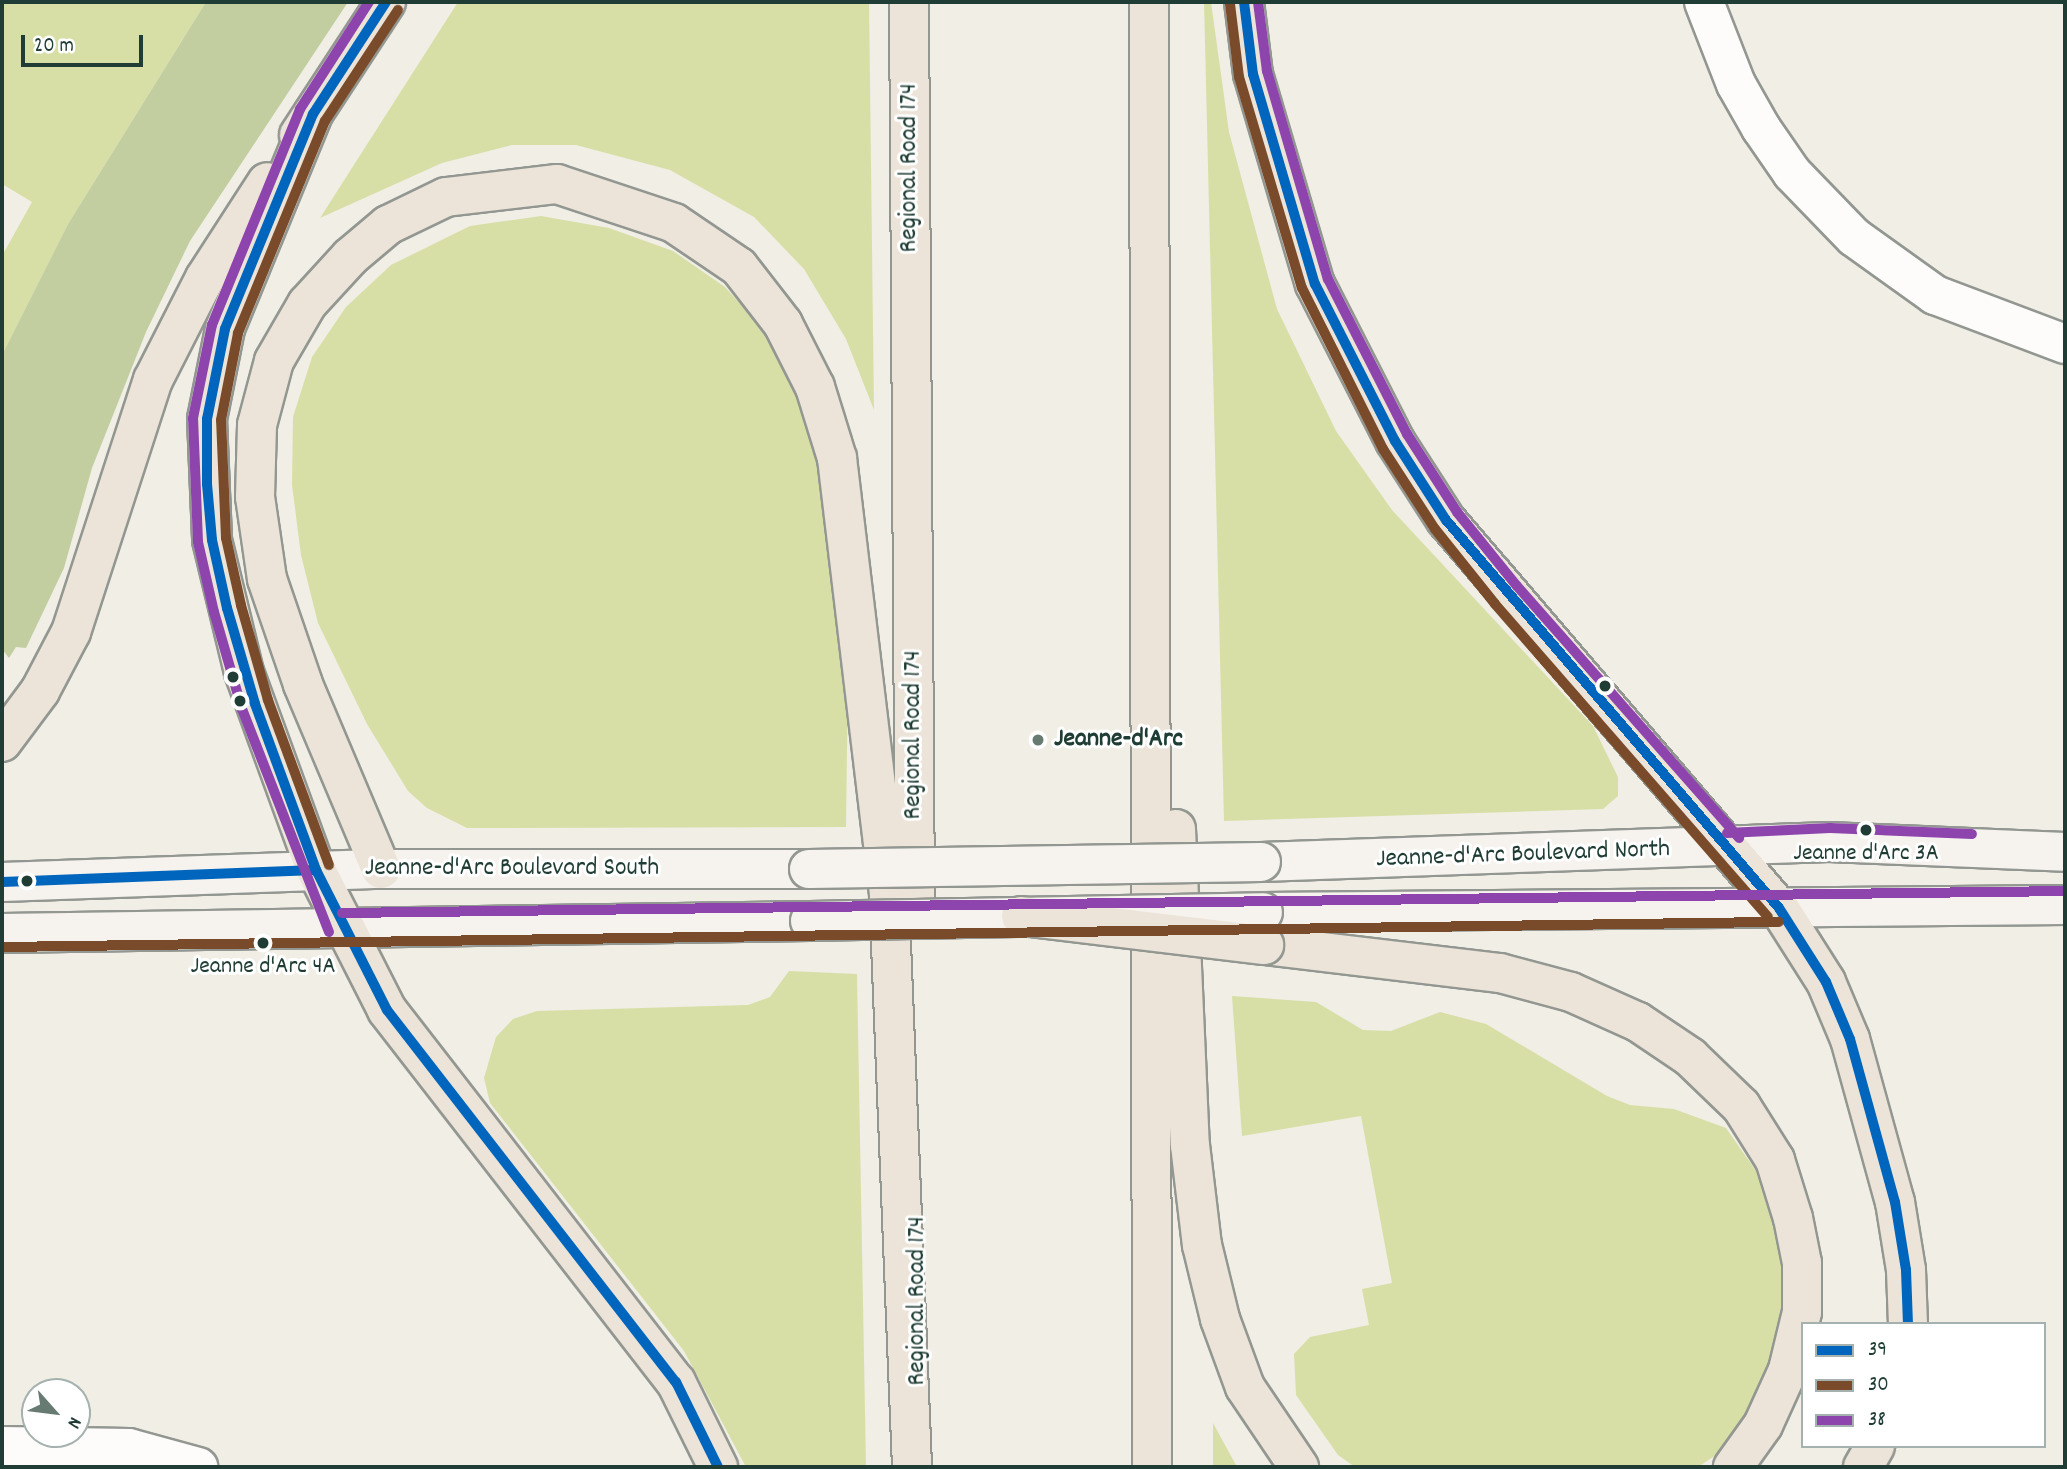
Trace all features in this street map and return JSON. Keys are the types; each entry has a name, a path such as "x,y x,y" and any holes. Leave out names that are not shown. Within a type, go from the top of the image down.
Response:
{"highway":[{"path":"2,742 40,691 71,632 102,543 135,428 180,324 386,2"},
{"name":"Regional Road 174","path":"909,2 919,1467"},
{"path":"1149,2 1152,1467"},
{"path":"1244,2 1253,74 1315,284 1395,441 1463,542 1779,908 1826,982 1850,1039 1895,1202 1906,1270 1908,1322"},
{"path":"313,114 225,329 207,419 207,484 212,540 244,672 316,870 342,927 409,1043 676,1382 718,1467"},
{"path":"381,869 303,684 267,579 255,497 257,425 274,361 307,304 350,257 388,225 446,197 557,184 674,223 739,267 783,324 816,387 837,458 889,894 912,1467"},
{"path":"1151,286 1190,1132 1202,1245 1220,1319 1245,1387 1299,1467"},
{"path":"1021,916 1264,928 1500,973 1571,992 1638,1022 1690,1057 1741,1106 1774,1160 1793,1218 1802,1264 1801,1312 1788,1370 1763,1425 1733,1467"},
{"path":"1863,1467 1874,1448"}],"main road":[{"name":"Jeanne-d'Arc Boulevard North","path":"1023,867 1261,862 1829,842 2065,852"},
{"name":"Jeanne-d'Arc Boulevard South","path":"2,883 316,870 1023,867"},
{"name":"Jeanne-d'Arc Boulevard North","path":"1264,928 1779,908 2065,905"},
{"name":"Jeanne-d'Arc Boulevard South","path":"2,933 1021,916"}],"street":[{"path":"1704,2 1736,84 1761,128 1792,173 1854,237 1935,295 2065,344"},
{"path":"2,1446 129,1448 198,1467"}],"green space":[{"path":"2,2 206,2 68,224 2,355 2,256 32,202 2,184"},
{"path":"206,2 348,2 190,241 146,332 92,468 64,568 26,648 16,647 9,658 2,649 2,355 68,224"},
{"path":"458,2 869,2 874,410 846,339 804,269 754,217 670,170 576,145 512,145 442,163 320,218"},
{"path":"1204,2 1211,2 1229,132 1277,309 1336,431 1392,510 1593,726 1618,777 1618,796 1603,809 1224,821"},
{"path":"541,216 609,228 673,251 725,287 773,340 811,413 848,670 846,827 467,828 427,808 408,791 367,724 318,623 301,555 292,485 293,417 312,357 346,307 391,265 470,226"},
{"path":"789,971 857,974 866,1467 746,1467 684,1351 490,1103 484,1078 496,1037 513,1019 537,1011 748,1005 770,997"},
{"path":"1232,996 1316,1002 1363,1030 1391,1031 1440,1012 1486,1024 1607,1096 1630,1105 1674,1109 1726,1128 1761,1178 1785,1272 1780,1329 1761,1385 1743,1421 1719,1453 1698,1467 1355,1467 1338,1455 1296,1395 1294,1354 1310,1337 1369,1325 1362,1289 1392,1283 1361,1116 1242,1136"},
{"path":"1213,1423 1237,1467 1213,1467"}],"transit line":[{"name":"38","path":"329,932 242,709 214,612 198,542 193,418 212,325 300,109 369,2"},
{"name":"39","path":"386,2 313,114 225,329 207,419 207,484 212,540 227,608 255,704 316,870 387,1010 676,1382 718,1467"},
{"name":"39","path":"1244,2 1253,74 1315,284 1395,441 1446,520 1779,908 1826,982 1850,1039 1895,1202 1906,1270 1908,1322"},
{"name":"38","path":"1258,2 1267,71 1328,279 1407,434 1457,512 1517,586 1739,838"},
{"name":"30","path":"1230,4 1239,77 1302,288 1383,449 1435,529 1495,604 1768,917"},
{"name":"30","path":"329,865 268,700 241,605 226,538 221,420 238,333 325,121 398,10"},
{"name":"38","path":"1727,833 1830,828 1972,834"},
{"name":"39","path":"2,882 316,870"},
{"name":"38","path":"342,913 2065,891"},
{"name":"30","path":"2,947 1779,922"}],"place":[{"name":"Jeanne-d'Arc","path":"1038,740"},
{"name":"Jeanne d'Arc 3A","path":"1866,830"},
{"name":"Jeanne d'Arc 4A","path":"263,943"}]}
